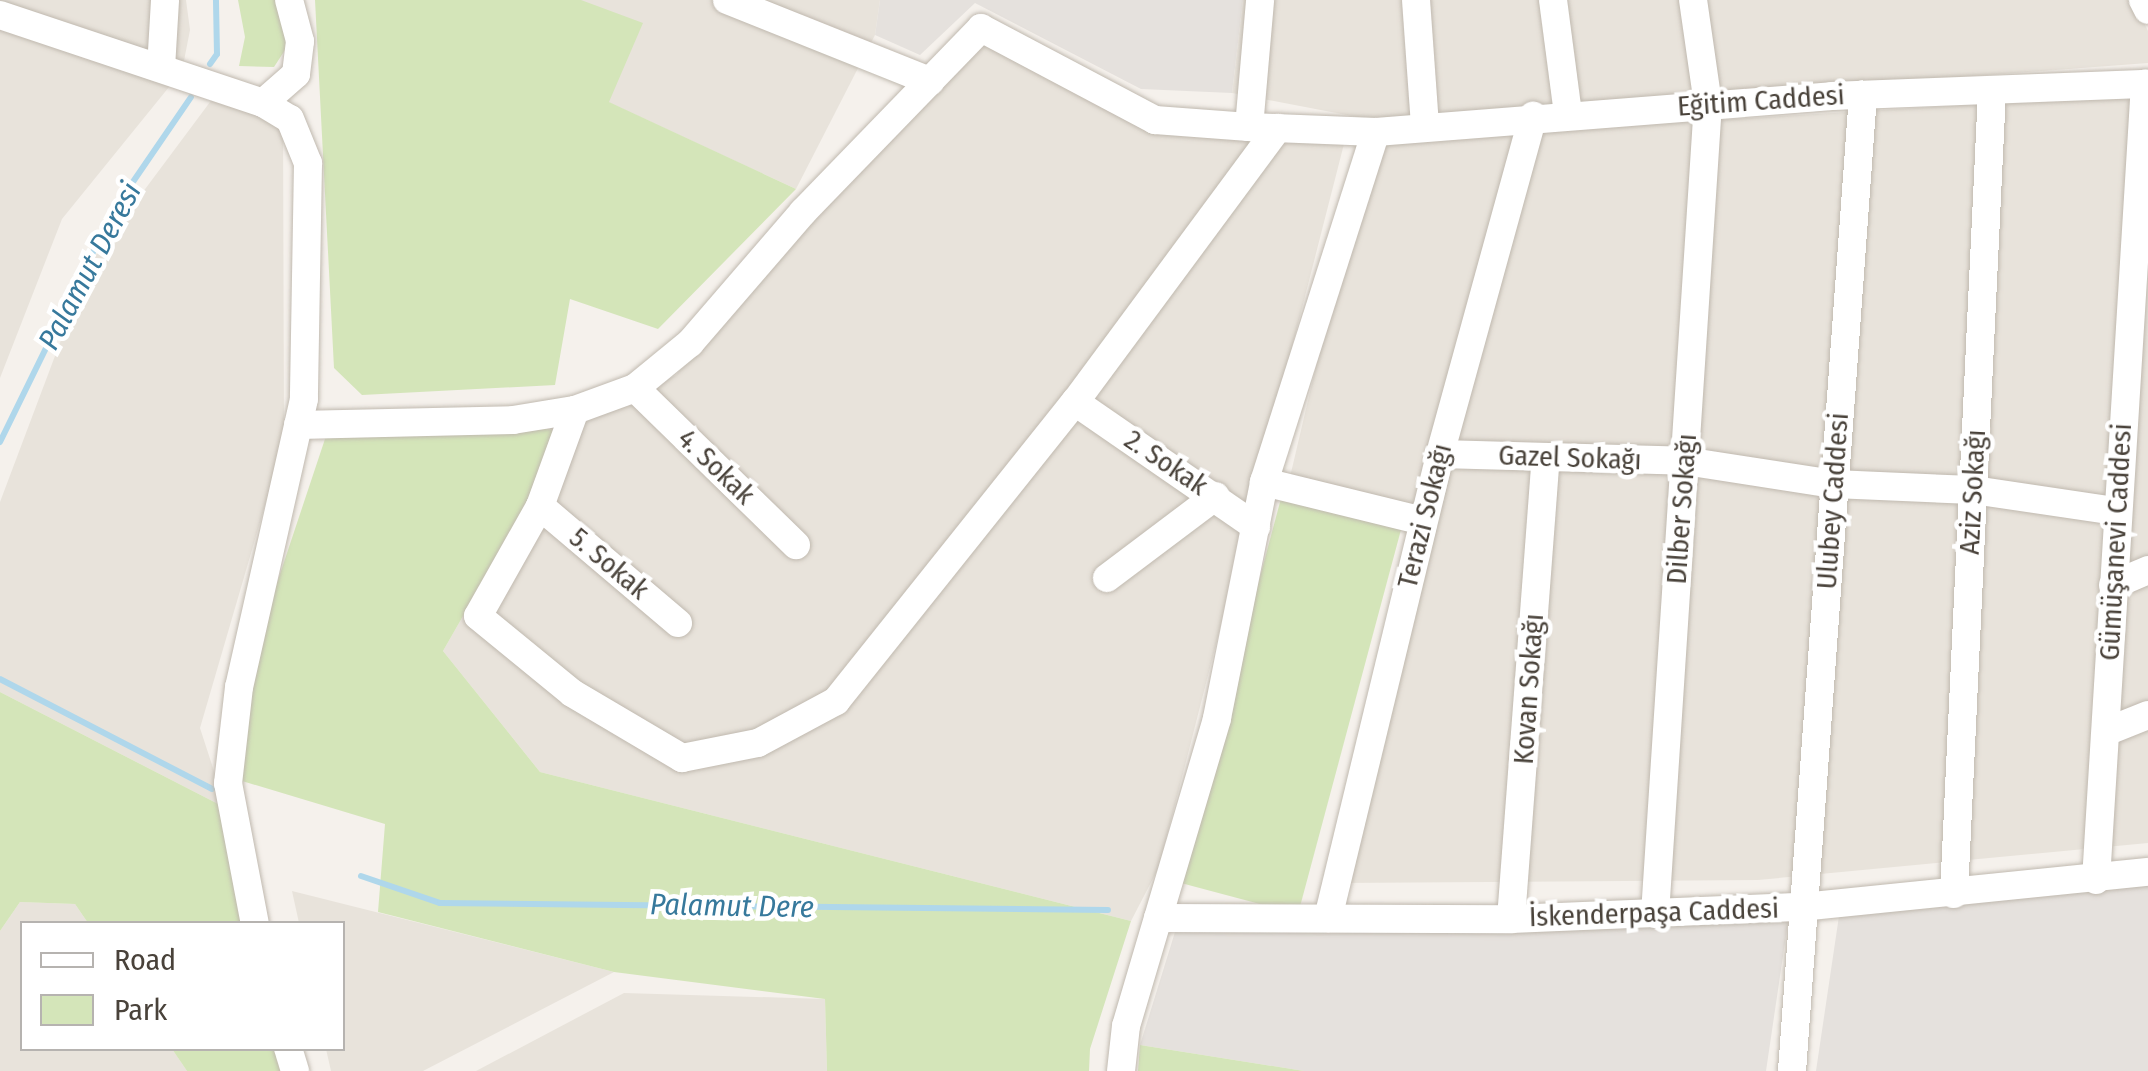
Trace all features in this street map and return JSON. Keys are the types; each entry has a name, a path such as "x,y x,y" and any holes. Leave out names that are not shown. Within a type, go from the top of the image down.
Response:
{"street":[{"path":"161,68 164,0"},
{"path":"264,103 296,74 300,41 289,0"},
{"path":"298,425 512,420 575,410 635,388 690,343 930,80 727,0"},
{"path":"1249,127 1260,0"},
{"path":"1416,0 1424,126"},
{"path":"1553,0 1568,114"},
{"name":"Dilber Sokağı","path":"1655,914 1708,104 1693,0"},
{"path":"2142,0 2148,10"},
{"path":"0,16 264,103 290,119 308,164 298,425 240,687 228,782 254,921"},
{"name":"Eğitim Caddesi","path":"930,80 981,28 1155,120 1249,127 1376,132 1708,104 2146,84"},
{"name":"Gümüşanevi Caddesi","path":"2096,880 2108,731 2116,511 2135,416 2146,84"},
{"name":"Aziz Sokağı","path":"1954,894 1992,90"},
{"name":"Ulubey Caddesi","path":"1792,1071 1864,95"},
{"name":"Terazi Sokağı","path":"1328,918 1440,454 1533,116"},
{"path":"575,410 540,506 478,616 572,693 682,758 758,743 836,700 1074,402 1278,128"},
{"path":"1121,1071 1126,1026 1217,718 1264,482 1376,132"},
{"name":"4. Sokak","path":"635,388 796,545"},
{"name":"2. Sokak","path":"1074,402 1256,527"},
{"name":"Gazel Sokağı","path":"1440,454 1685,461 1834,484 1974,490 2116,511"},
{"name":"Kovan Sokağı","path":"1511,919 1546,458"},
{"path":"1264,482 1423,521"},
{"path":"1107,578 1216,496"},
{"name":"5. Sokak","path":"540,506 678,623"},
{"path":"2114,585 2148,570"},
{"path":"2108,731 2148,715"},
{"name":"İskenderpaşa Caddesi","path":"1158,918 1511,919 1802,908 2148,872"}],"shaded area":[{"path":"0,0 186,0 190,30 182,71 62,219 0,378"},
{"path":"581,0 880,0 875,35 796,189 608,102"},
{"path":"880,0 1243,0 1232,93 1141,89 975,3 920,55 875,35"},
{"path":"1243,0 2133,0 2148,31 2148,63 1378,121 1232,93"},
{"path":"985,37 1145,127 1345,140 1159,867 1131,921 540,772 443,651 569,431 676,375 869,155"},
{"path":"2148,94 2148,843 1758,880 1339,883 1440,514 1290,477 1369,141"},
{"path":"213,98 283,114 284,440 200,728 226,808 0,692 0,502 90,263"},
{"path":"2148,882 2148,1071 1816,1071 1839,916"},
{"path":"292,891 614,972 423,1071 331,1071 326,1051 345,1051 345,921 299,921"},
{"path":"20,902 75,904 87,921 20,921 20,1051 173,1051 187,1071 0,1071 0,931"},
{"path":"1788,922 1766,1071 1304,1071 1140,1045 1175,932"},
{"path":"624,993 825,999 827,1071 476,1071"}],"green space":[{"path":"238,0 281,0 287,47 274,67 239,66 245,37"},
{"path":"315,0 581,0 643,23 609,102 796,189 658,329 570,299 555,385 362,395 334,368"},
{"path":"362,413 569,431 443,651 540,772 1131,921 1090,1049 1089,1071 827,1071 825,999 614,972 378,912 385,824 242,781 235,709 329,427"},
{"path":"1283,491 1403,523 1298,914 1178,882"},
{"path":"0,692 226,808 260,921 87,921 75,904 20,902 0,931"},
{"path":"1140,1045 1304,1071 1138,1071"},
{"path":"173,1051 295,1051 300,1071 187,1071"}],"waterway":[{"name":"Palamut Deresi","path":"210,64 217,54 216,0"},
{"name":"Palamut Deresi","path":"0,442 113,211 191,97"},
{"name":"Palamut Dere","path":"0,679 212,789"},
{"name":"Palamut Dere","path":"361,876 440,903 1108,910"}]}
